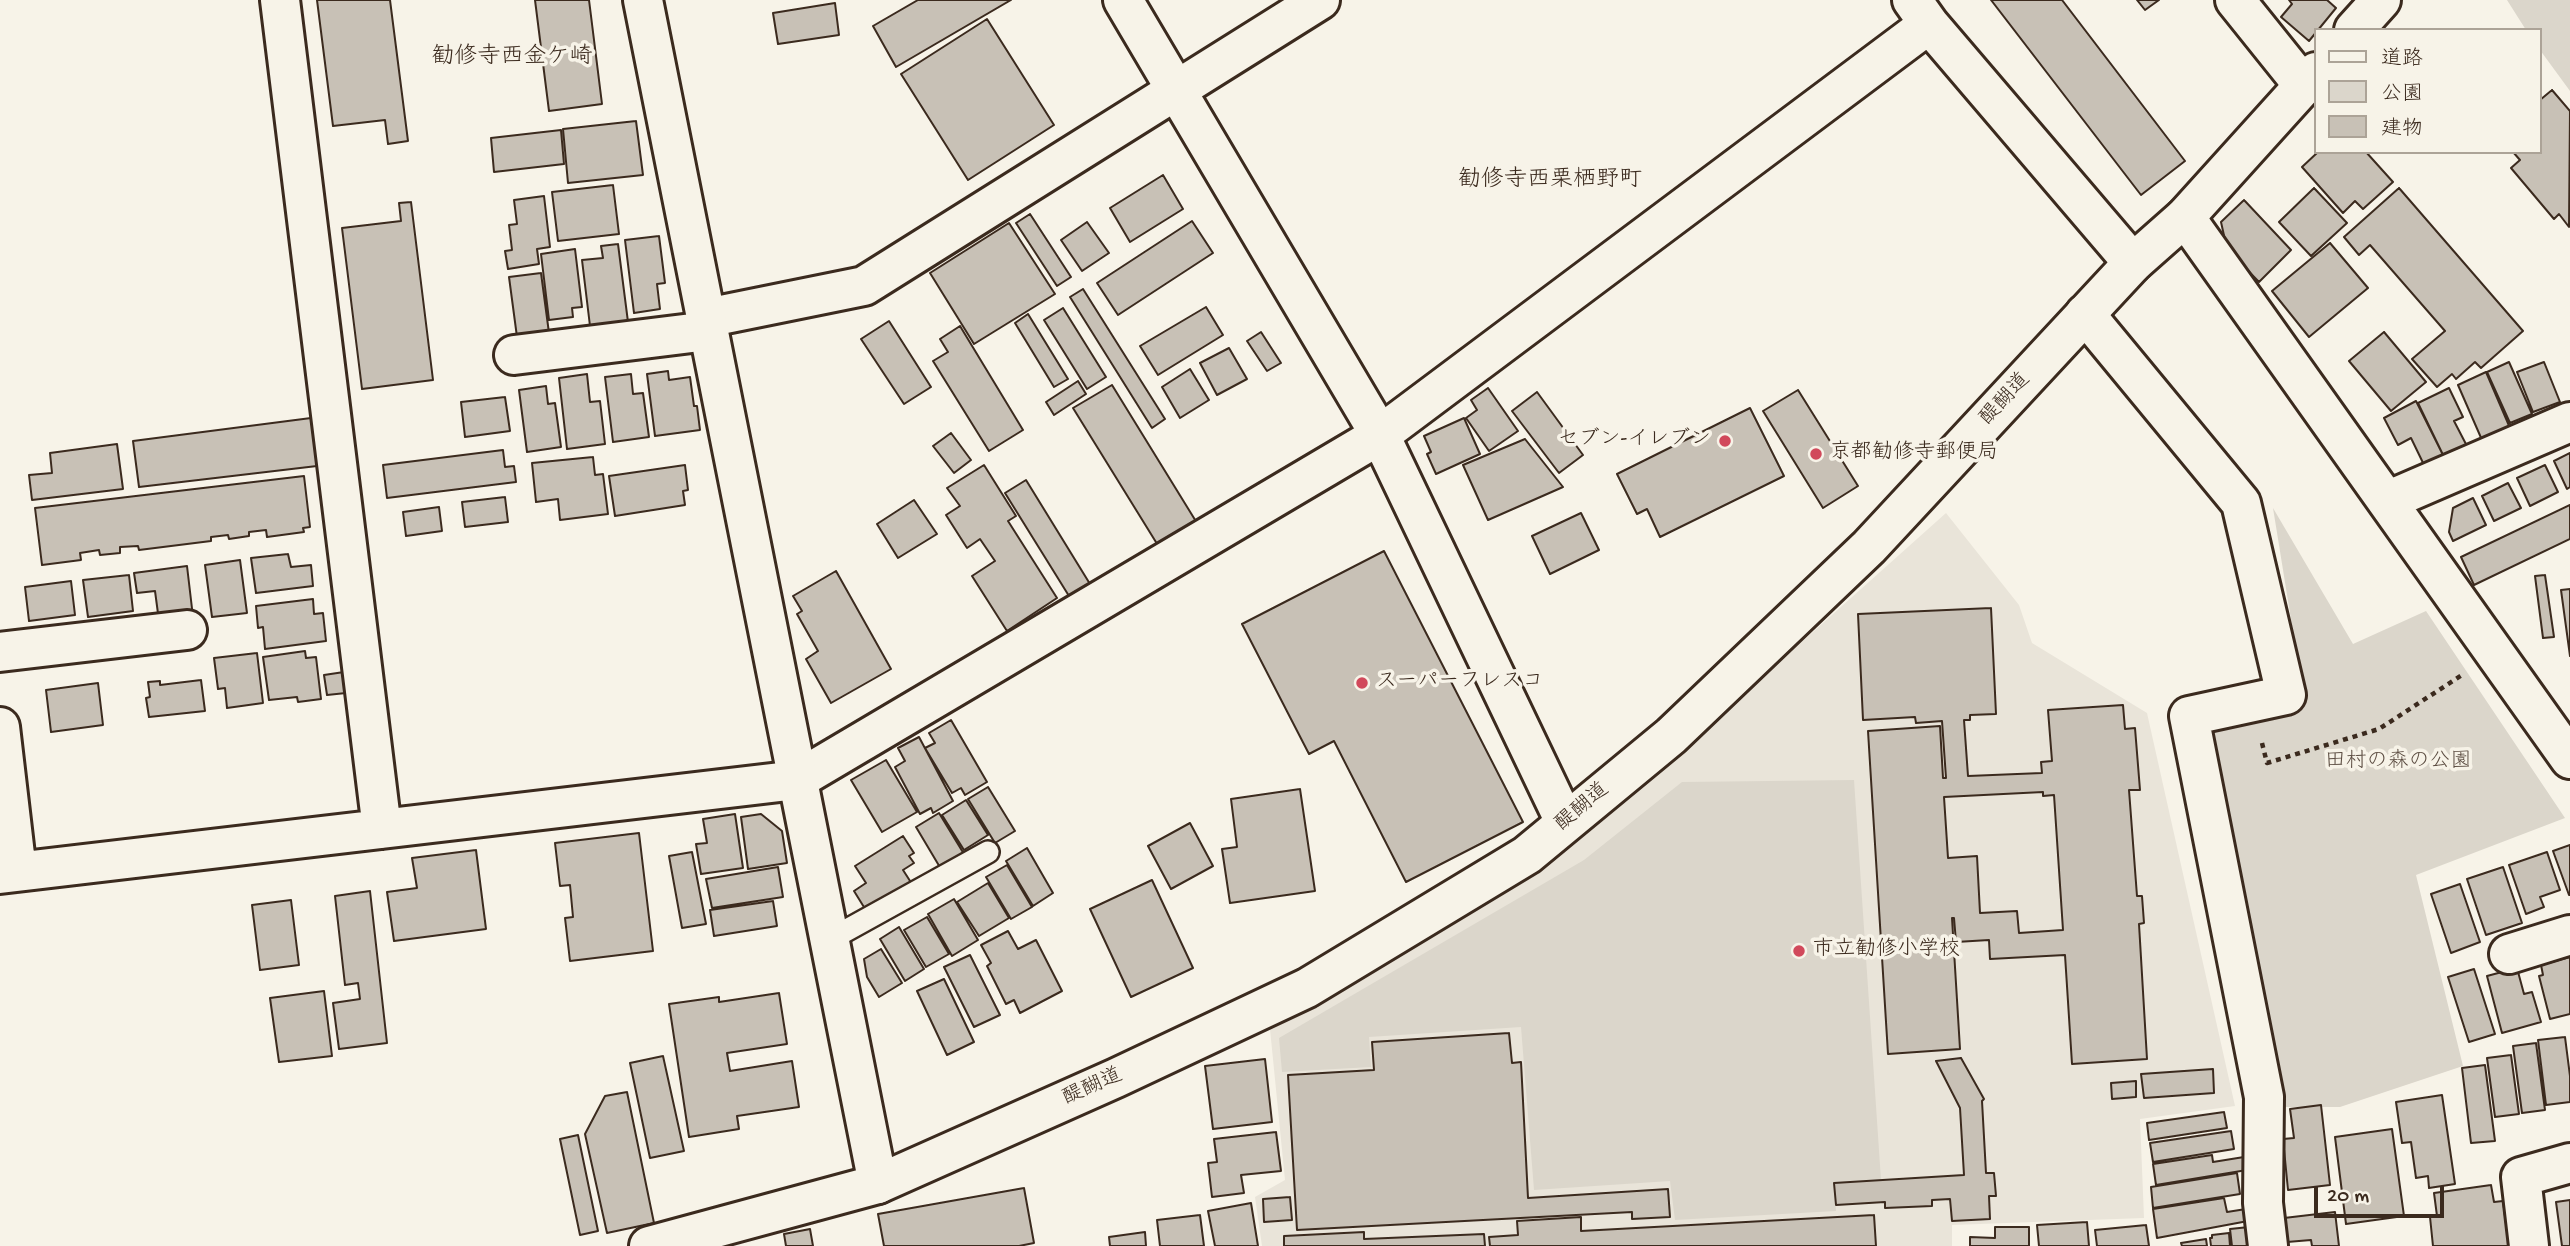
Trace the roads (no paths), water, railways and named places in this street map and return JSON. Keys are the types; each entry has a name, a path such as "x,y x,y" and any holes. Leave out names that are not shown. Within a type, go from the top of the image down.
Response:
{"street":[{"path":"280,0 382,829"},
{"path":"643,0 878,1184"},
{"path":"1123,0 1380,435 1565,822"},
{"path":"514,355 707,324 864,286 1320,0"},
{"path":"2235,0 2310,79"},
{"path":"2356,28 2381,0"},
{"path":"0,727 8,873 797,780 1380,435 1920,12 2133,263"},
{"name":"醍醐道","path":"649,1246 878,1184 1116,1078 1307,988 1527,855 1671,736 1869,547 2133,263 2185,217 2310,79"},
{"path":"2185,217 2570,759"},
{"path":"2085,314 2241,503 2286,695 2189,716 2264,1097 2263,1203 2268,1246"},
{"path":"2386,501 2570,422"},
{"path":"0,652 187,630"},
{"path":"2509,954 2570,935"},
{"path":"2529,1246 2521,1177 2570,1163"}],"lane":[{"path":"829,940 988,852"}],"place":[{"name":"セブン-イレブン","path":"1725,441"},
{"name":"京都勧修寺郵便局","path":"1816,454"},
{"name":"スーパーフレスコ","path":"1362,683"},
{"name":"市立勧修小学校","path":"1799,951"}],"district":[{"name":"勧修寺西金ケ崎","path":"512,58"},
{"name":"勧修寺西栗栖野町","path":"1550,181"}],"park label":[{"name":"田村の森の公園","path":"2398,763"}]}
